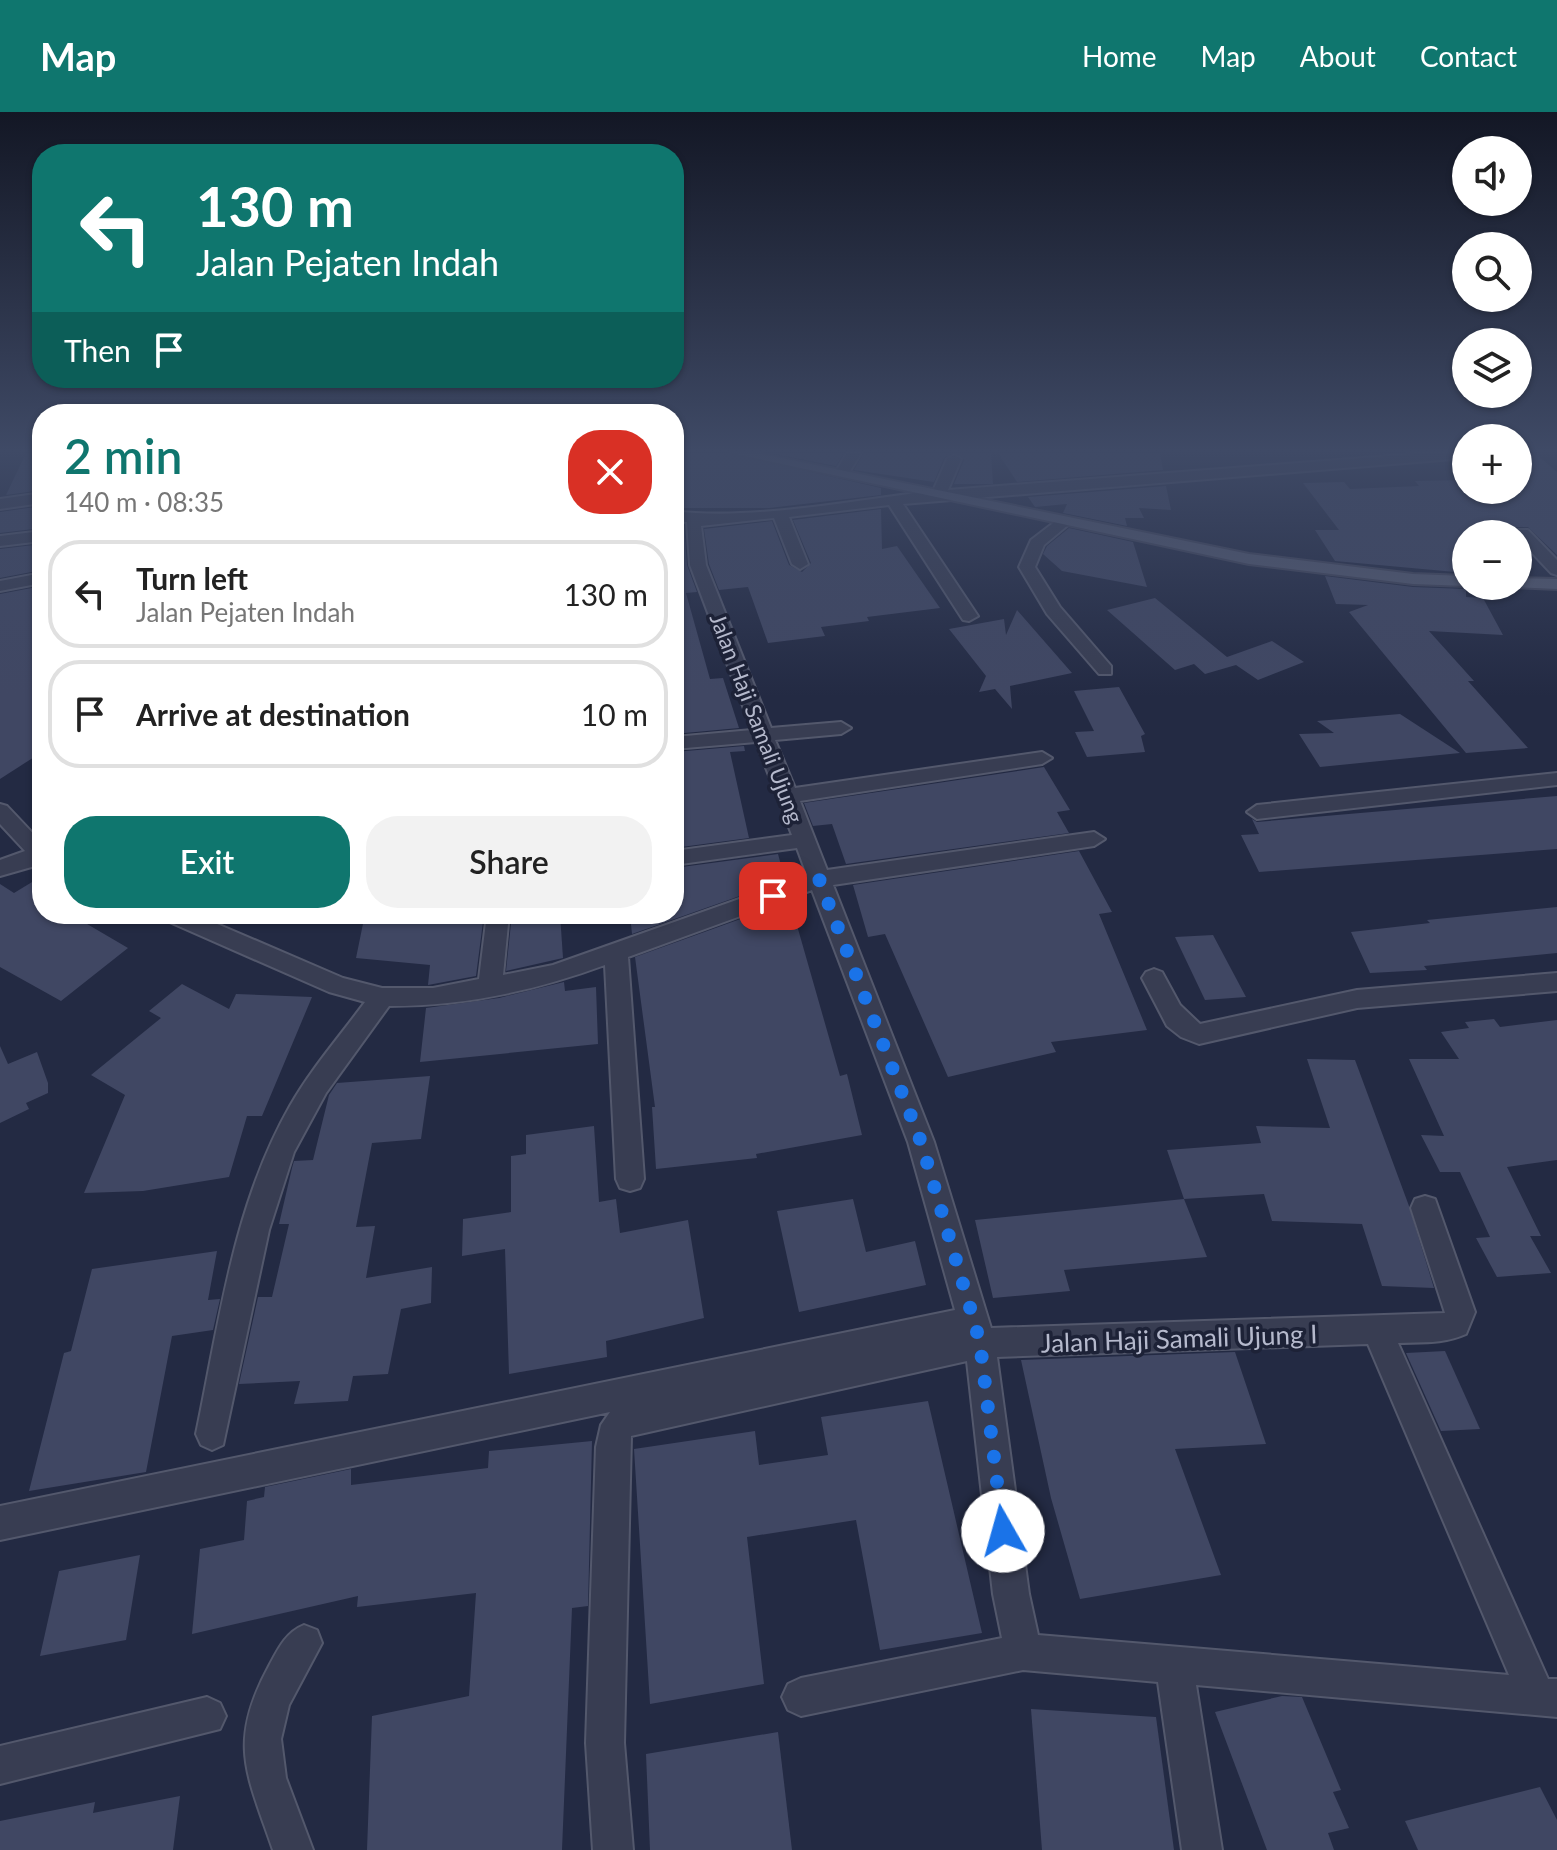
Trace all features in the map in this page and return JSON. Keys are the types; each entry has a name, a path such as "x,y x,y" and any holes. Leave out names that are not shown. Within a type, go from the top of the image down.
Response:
{"main road":[{"path":"1132,534 1249,559 1403,578 1452,580"},
{"path":"1532,583 1557,584"}],"street":[{"name":"Jalan Haji Samali Ujung","path":"694,534 698,565 921,1142 977,1332 1011,1594 1023,1652"},
{"path":"788,534 800,564"},
{"path":"915,534 969,616"},
{"path":"1048,534 1037,543 1027,567 1053,610 1105,670"},
{"path":"0,541 32,537"},
{"path":"1532,544 1557,570"},
{"path":"0,586 32,580"},
{"path":"684,742 841,728"},
{"path":"788,796 1042,758"},
{"path":"1257,812 1557,779"},
{"path":"0,811 32,847"},
{"path":"196,924 338,986 382,997 433,997 555,974 819,879 1094,839"},
{"path":"684,857 804,840"},
{"path":"0,868 32,858"},
{"path":"490,988 497,924"},
{"path":"616,954 630,1179"},
{"path":"1154,978 1183,1029 1199,1034 1357,999 1557,982"},
{"path":"212,1434 256,1230 276,1163 299,1114 382,997"},
{"name":"Jalan Haji Samali Ujung I","path":"977,1332 1378,1332 1448,1327 1459,1318 1460,1312 1425,1208"},
{"path":"0,1523 977,1332"},
{"path":"613,1850 605,1743 612,1447 617,1425 637,1417 977,1332"},
{"path":"801,1697 1023,1652 1547,1697 1378,1332"},
{"path":"293,1850 262,1755 263,1736 281,1680 304,1643"},
{"path":"1174,1664 1202,1850"},
{"path":"0,1765 207,1716"}],"building":[{"path":"684,534 687,565 697,592 686,593 710,679 723,678 739,728 684,733"},
{"path":"705,534 777,534 789,565 802,572 811,563 799,534 882,534 882,549 897,546 940,608 867,617 869,621 821,627 825,636 768,643 748,587 719,590 709,564"},
{"path":"1062,534 1097,534 1133,542 1147,587 1062,571 1043,554 1047,546"},
{"path":"1318,534 1452,534 1452,572 1335,561"},
{"path":"1535,534 1557,534 1557,555"},
{"path":"32,545 32,572 0,578 0,549"},
{"path":"1325,576 1452,588 1452,600 1484,600 1503,635 1429,631 1474,681 1468,681 1528,748 1466,753 1349,612 1368,605 1336,604"},
{"path":"32,588 32,758 0,779 0,594"},
{"path":"1155,598 1227,657 1272,641 1304,662 1258,680 1236,665 1205,674 1194,664 1175,670 1107,610"},
{"path":"1017,610 1072,673 1010,686 1012,709 995,689 979,692 986,676 949,629 1004,619 1006,635"},
{"path":"1119,687 1145,734 1141,736 1145,752 1087,757 1075,732 1094,731 1074,691"},
{"path":"1400,714 1460,753 1320,767 1299,734 1334,733 1317,721"},
{"path":"744,746 745,751 730,752 749,838 684,847 684,751"},
{"path":"1044,767 1070,810 1057,812 1069,833 846,864 832,824 813,826 804,803"},
{"path":"1557,796 1557,849 1259,872 1241,835 1259,834 1252,819 1257,822"},
{"path":"1079,851 1112,912 1099,914 1147,1030 1051,1042 1056,1052 948,1077 885,934 868,937 853,885"},
{"path":"778,854 785,880 684,916 684,867"},
{"path":"32,882 32,924 87,924 128,948 61,1001 0,967 0,884 14,893"},
{"path":"790,901 840,1076 847,1074 862,1135 756,1154 757,1158 656,1169 652,1107 655,1107 635,957"},
{"path":"1557,907 1557,953 1424,966 1427,970 1370,973 1351,932 1430,923 1427,920"},
{"path":"363,924 483,924 476,976 428,985 430,965 356,958"},
{"path":"511,924 561,924 563,958 506,971"},
{"path":"631,924 660,924 632,934"},
{"path":"1213,935 1246,997 1205,1000 1175,937"},
{"path":"564,982 565,991 596,987 598,1044 420,1062 426,1008 499,998"},
{"path":"182,984 229,1009 236,994 312,997 262,1116 247,1116 229,1177 143,1191 84,1193 125,1095 91,1075 161,1018 149,1011"},
{"path":"1494,1019 1500,1027 1557,1020 1557,1160 1507,1167 1541,1236 1530,1236 1551,1273 1497,1277 1476,1238 1490,1237 1460,1172 1440,1172 1421,1135 1444,1136 1409,1059 1459,1059 1441,1032 1469,1028 1465,1022"},
{"path":"0,1046 8,1064 37,1052 48,1083 48,1093 26,1103 29,1109 0,1123"},
{"path":"1307,1059 1355,1060 1409,1206 1434,1288 1382,1286 1362,1224 1272,1221 1264,1194 1184,1199 1167,1150 1261,1143 1256,1126 1330,1128"},
{"path":"430,1076 421,1139 372,1143 356,1227 375,1226 366,1278 432,1267 431,1303 401,1309 388,1374 353,1376 348,1401 294,1404 300,1381 239,1384 258,1297 272,1297 289,1224 279,1224 294,1161 313,1160 329,1095 337,1083"},
{"path":"594,1126 599,1202 616,1199 620,1233 688,1220 704,1318 606,1341 607,1357 509,1374 505,1249 462,1256 463,1219 511,1212 511,1156 526,1154 526,1135"},
{"path":"853,1199 866,1252 915,1241 926,1285 799,1312 777,1211"},
{"path":"1184,1199 1207,1257 1064,1270 1070,1291 993,1298 975,1220"},
{"path":"217,1251 208,1300 220,1299 213,1330 172,1336 146,1472 29,1491 64,1353 71,1351 92,1269"},
{"path":"1445,1351 1480,1429 1441,1431 1406,1353"},
{"path":"1235,1352 1266,1444 1175,1449 1221,1575 1080,1599 1051,1498 1021,1360"},
{"path":"928,1401 982,1633 880,1650 856,1520 747,1537 764,1684 650,1704 634,1449 755,1431 759,1465 828,1455 821,1417"},
{"path":"592,1441 588,1606 572,1608 562,1850 367,1850 372,1716 469,1696 476,1593 357,1607 358,1596 192,1634 200,1549 244,1540 247,1501 264,1497 265,1487 351,1469 351,1485 488,1468 489,1451"},
{"path":"140,1555 126,1640 40,1656 59,1571"},
{"path":"1282,1696 1302,1697 1341,1790 1333,1792 1349,1828 1328,1833 1334,1850 1267,1850 1215,1712"},
{"path":"1031,1709 1156,1717 1174,1850 1042,1850"},
{"path":"778,1732 792,1850 650,1850 646,1754"},
{"path":"1540,1787 1557,1820 1557,1850 1418,1850 1405,1821"},
{"path":"180,1796 173,1850 0,1850 0,1821 95,1802 93,1813"}],"route":[{"path":"773,896 819,879 921,1142 980,1343 1003,1531"}]}
